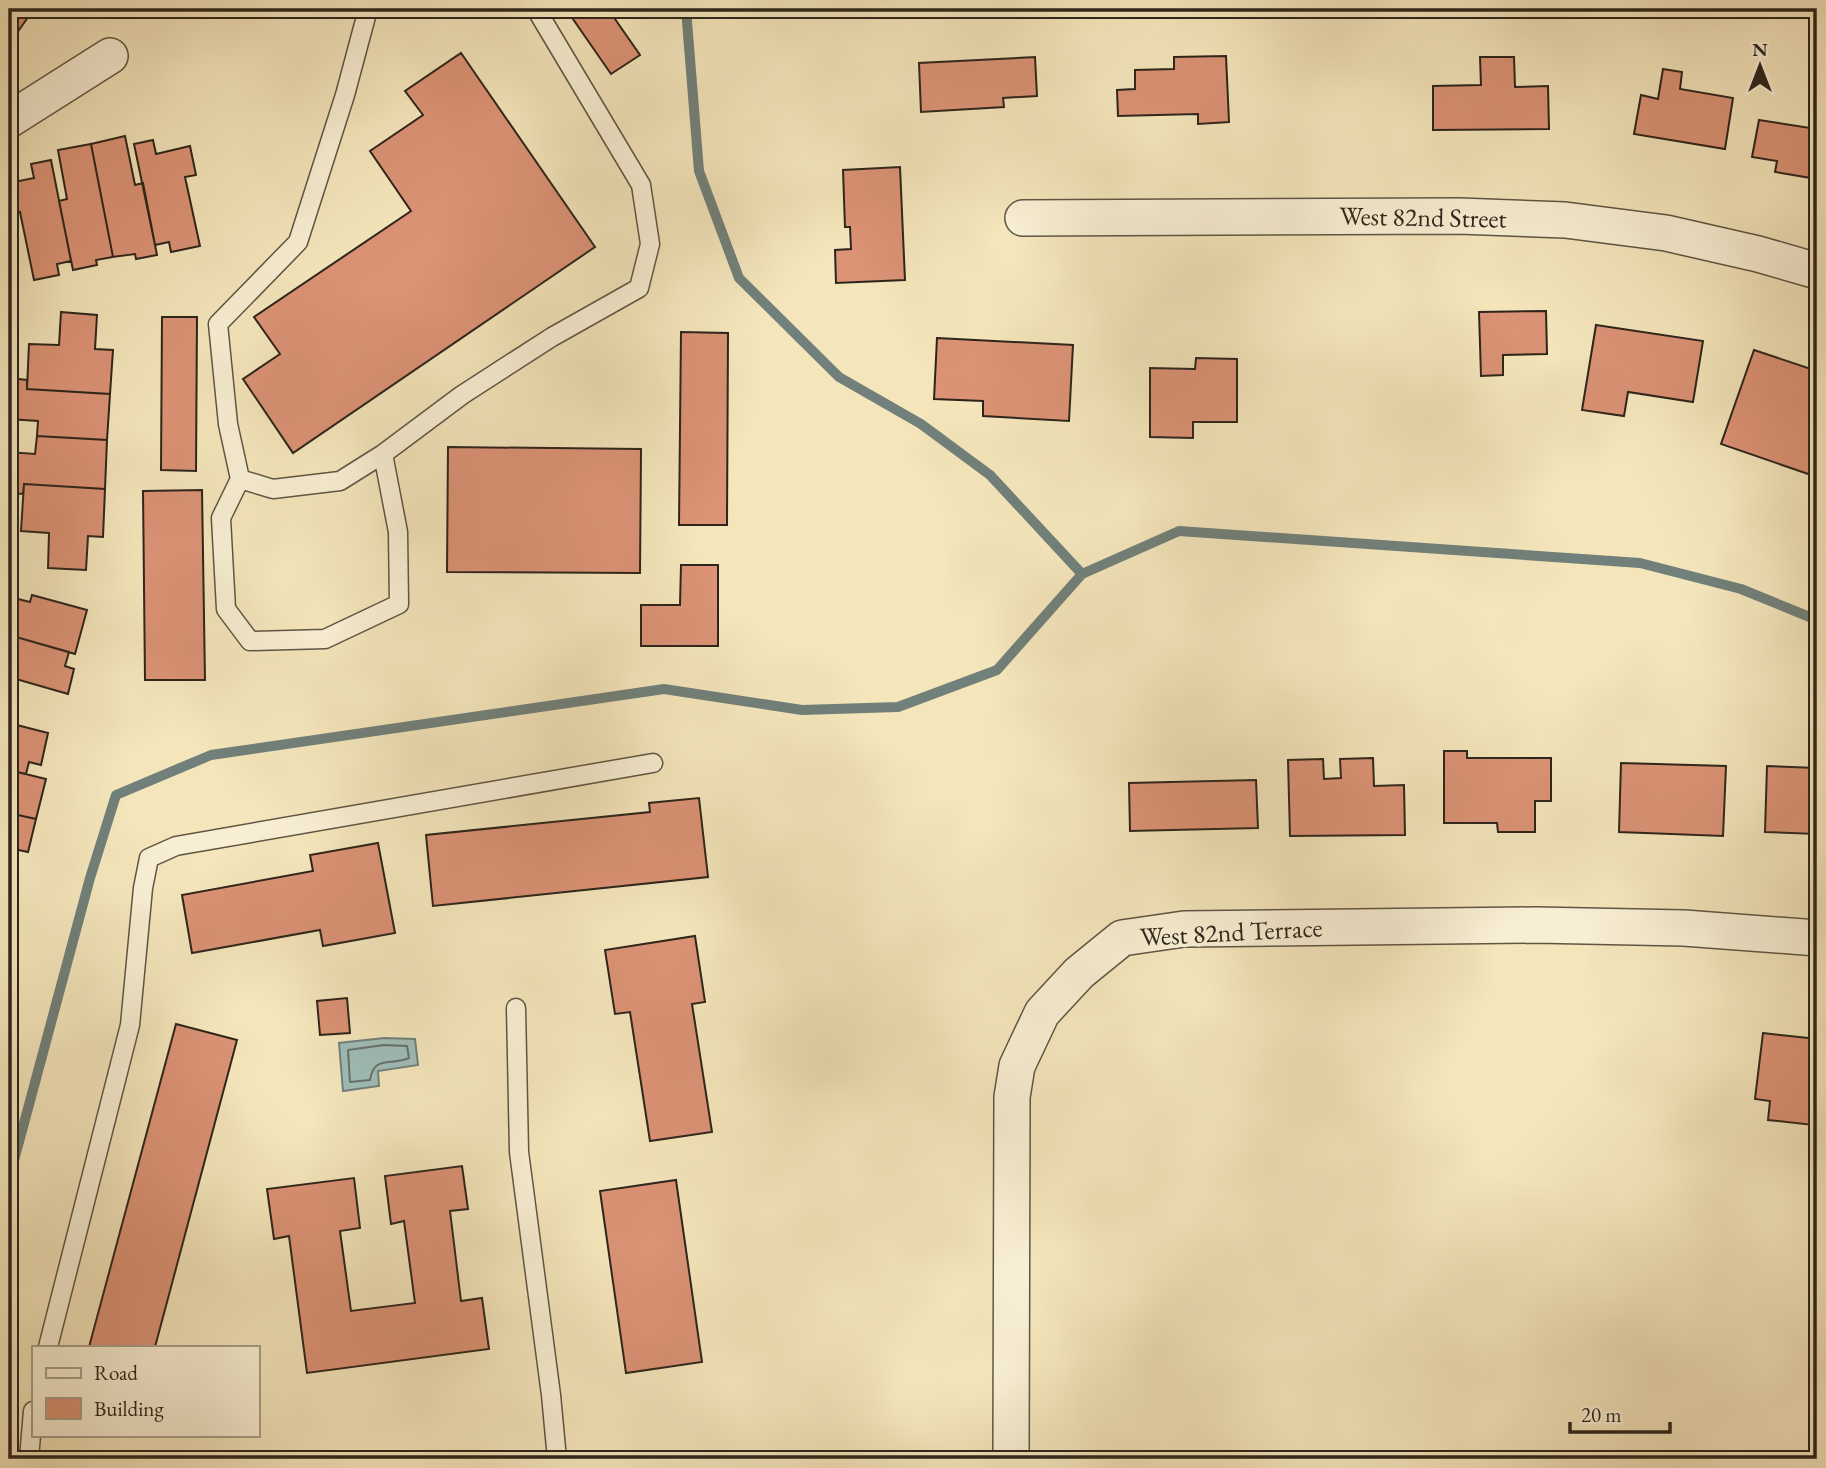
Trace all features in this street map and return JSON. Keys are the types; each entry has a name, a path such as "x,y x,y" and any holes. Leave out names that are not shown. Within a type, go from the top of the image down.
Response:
{"street":[{"path":"9,120 110,56"},
{"name":"West 82nd Street","path":"1023,218 1459,216 1565,220 1666,233 1817,271"},
{"name":"West 82nd Terrace","path":"1011,1459 1012,1097 1017,1066 1042,1013 1079,972 1122,937 1184,929 1536,925 1684,928 1817,939"}],"lane":[{"path":"368,9 345,95 298,242 218,324 228,424 240,479 221,518 226,609 250,641 325,639 399,604 398,532 383,454"},
{"path":"240,479 273,489 340,481 383,454 462,395 552,337 639,288 650,244 641,185 536,9"},
{"path":"48,1346 130,1025 143,888 149,858 176,846 653,763"},
{"path":"516,1008 519,1152 550,1383 557,1459"},
{"path":"29,1459 32,1423"}],"water":[{"path":"384,1038 415,1039 418,1065 378,1071 379,1086 343,1091 339,1043"}],"building":[{"path":"9,9 25,9 31,13 9,44"},
{"path":"566,9 608,9 640,55 611,74"},
{"path":"461,53 595,247 293,453 243,379 280,354 254,317 411,211 370,151 423,115 405,91"},
{"path":"1226,56 1229,122 1198,124 1198,114 1118,116 1117,90 1135,89 1135,70 1174,69 1174,57"},
{"path":"1035,57 1037,96 1003,98 1004,107 921,112 919,63"},
{"path":"1480,57 1514,57 1515,87 1548,86 1549,129 1433,130 1433,86 1481,85"},
{"path":"1663,69 1682,72 1680,89 1733,98 1725,149 1634,134 1641,95 1658,99"},
{"path":"1759,120 1817,129 1817,179 1775,172 1777,161 1752,157"},
{"path":"125,136 135,185 143,183 157,255 136,259 135,254 113,257 91,144"},
{"path":"153,140 156,154 190,146 196,175 185,177 200,246 171,252 169,242 155,245 134,144"},
{"path":"91,144 113,257 96,260 97,265 73,270 59,201 67,199 58,150"},
{"path":"51,160 71,261 57,264 59,275 34,280 20,212 9,214 9,183 34,178 31,164"},
{"path":"900,167 905,280 836,283 835,250 851,249 850,227 845,227 843,170"},
{"path":"1546,311 1547,354 1503,355 1503,375 1481,376 1479,312"},
{"path":"61,312 97,315 95,349 113,350 110,394 27,389 29,344 59,345"},
{"path":"162,317 197,317 196,471 161,470"},
{"path":"1596,325 1703,341 1693,402 1628,392 1624,416 1582,410"},
{"path":"681,332 728,333 727,525 679,525"},
{"path":"937,338 1073,345 1069,421 983,416 983,401 934,399"},
{"path":"1754,350 1817,371 1817,477 1721,444"},
{"path":"1196,358 1237,359 1237,422 1193,422 1193,438 1150,437 1150,368 1195,369"},
{"path":"9,378 27,380 27,389 110,394 107,440 37,436 38,421 9,419"},
{"path":"37,436 107,440 105,489 24,484 23,494 9,493 9,452 35,454"},
{"path":"448,447 641,449 640,573 447,572"},
{"path":"24,484 105,489 103,537 88,536 86,570 48,568 49,533 21,531"},
{"path":"202,490 205,680 145,680 143,491"},
{"path":"681,565 718,565 718,646 641,646 641,605 680,605"},
{"path":"32,595 87,610 75,654 9,635 9,605 15,606 18,599 30,602"},
{"path":"9,635 69,652 65,666 74,669 68,694 9,677"},
{"path":"9,723 48,733 41,765 29,762 26,774 9,770"},
{"path":"1444,751 1467,751 1467,758 1551,758 1551,801 1535,801 1535,832 1498,832 1497,823 1444,823"},
{"path":"1373,758 1374,786 1404,785 1405,835 1290,836 1288,760 1323,759 1324,779 1341,778 1340,759"},
{"path":"1621,763 1726,766 1723,836 1619,832"},
{"path":"1767,766 1817,768 1817,834 1765,832"},
{"path":"9,770 46,779 36,819 9,813"},
{"path":"1256,780 1258,828 1130,831 1129,783"},
{"path":"699,798 708,877 433,906 426,835 650,812 649,803"},
{"path":"9,813 36,819 28,852 9,848"},
{"path":"378,843 395,933 323,946 320,930 192,953 182,895 313,871 310,855"},
{"path":"695,936 705,1002 692,1004 712,1132 650,1141 630,1012 615,1014 605,950"},
{"path":"347,998 350,1033 320,1035 317,1001"},
{"path":"176,1024 237,1040 155,1346 89,1346"},
{"path":"1763,1033 1817,1039 1817,1086 1813,1125 1768,1120 1770,1101 1755,1099"},
{"path":"462,1166 468,1209 450,1211 461,1301 482,1298 489,1349 307,1373 289,1236 274,1239 267,1189 354,1178 360,1228 340,1231 351,1311 415,1303 404,1221 391,1224 385,1176"},
{"path":"676,1180 702,1362 626,1373 600,1191"}],"waterway":[{"path":"686,9 699,171 739,278 839,377 921,424 990,475 1082,574"},
{"path":"9,1179 90,878 116,795 211,755 664,689 802,710 898,707 997,670 1082,574 1179,531 1640,563 1741,589 1817,620"}]}
